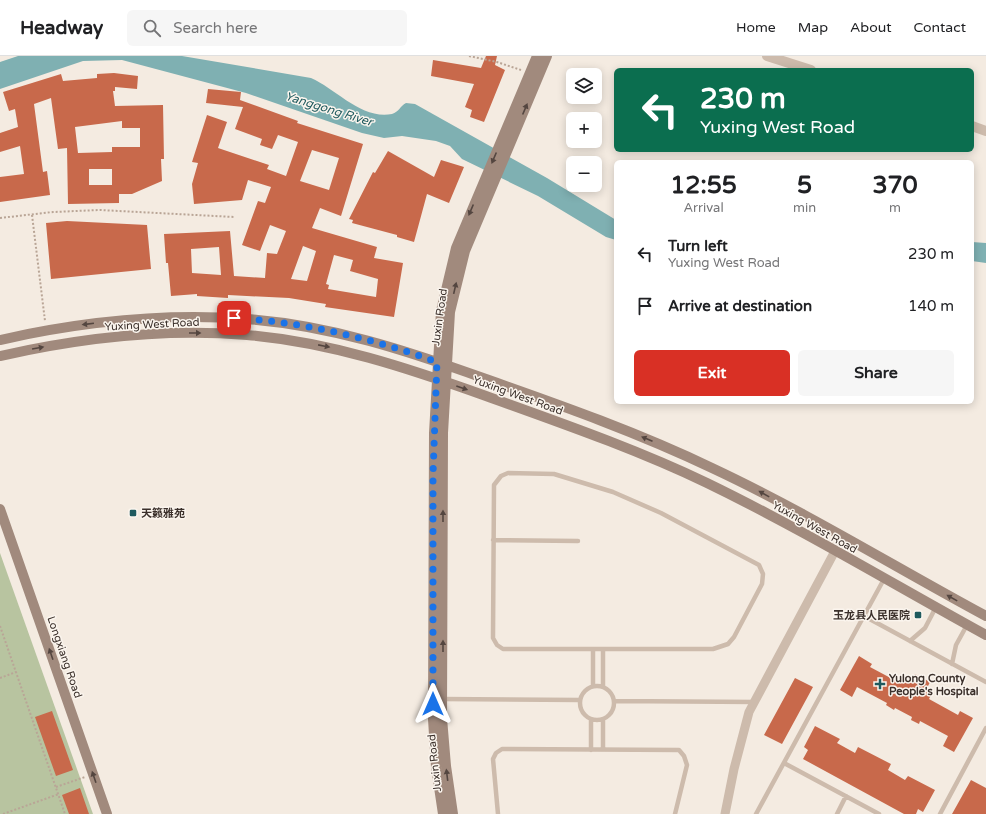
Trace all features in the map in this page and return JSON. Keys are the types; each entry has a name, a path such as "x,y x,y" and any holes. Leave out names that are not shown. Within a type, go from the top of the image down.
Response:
{"main road":[{"name":"Juxin Road","path":"505,143 537,56"},
{"name":"Juxin Road","path":"443,814 436,767 433,719 433,475 442,363 441,311 451,266 463,230 491,176 505,143 547,56"},
{"name":"Yuxing West Road","path":"0,340 46,330 89,324 155,318 219,317 249,319 337,332 395,347 596,418 712,468 752,488 986,616"},
{"name":"Yuxing West Road","path":"0,356 58,345 124,337 218,333 276,338 334,348 390,363 583,430 666,464 745,502 986,635"},
{"name":"Juxin Road","path":"441,380 443,475 442,699 446,766 453,814"},
{"name":"Longxiang Road","path":"0,509 107,814"}],"street":[{"path":"767,56 805,68"},
{"path":"974,127 986,131"},
{"path":"724,814 749,712 835,551"}],"lane":[{"path":"508,473 554,474 588,483 637,502 760,565 762,569 762,584 734,637 723,646 713,649 503,649 497,645 493,638 493,540 494,485 498,479 508,473"},
{"path":"493,540 578,541"},
{"path":"756,814 884,579"},
{"path":"910,641 925,628 936,608"},
{"path":"864,616 986,682"},
{"path":"952,664 956,645 967,625"},
{"path":"593,649 593,686"},
{"path":"603,649 603,686"},
{"path":"593,686 603,686 611,692 614,701 612,711 603,719 591,719 587,717 581,709 580,700 584,691 593,686"},
{"path":"442,699 580,700"},
{"path":"614,701 755,702"},
{"path":"591,719 591,750"},
{"path":"603,719 603,750"},
{"path":"940,814 986,728"},
{"path":"498,814 493,759 499,751 678,750 684,756 686,765 675,814"},
{"path":"784,763 879,814"},
{"path":"837,814 846,796"}],"path":[{"path":"469,56 497,62 530,73"},
{"path":"0,218 32,214 116,210 234,217"},
{"path":"32,214 46,330"},
{"path":"0,626 65,814"},
{"path":"0,678 16,672"},
{"path":"56,787 93,774"},
{"path":"2,814 59,794"}],"green space":[{"path":"0,553 93,814 0,814"}],"water":[{"name":"Yanggong River","path":"18,56 182,56 311,78 360,108 381,115 392,114 406,103 415,104 547,178 566,190 566,192 570,192 614,219 614,239 606,237 538,196 462,159 450,146 436,141 402,136 384,138 362,133 246,93 122,60 83,61 0,89 0,62"},
{"path":"974,242 986,243 986,263 974,261"}],"building":[{"path":"486,56 497,56 495,65 505,70 484,122 470,117 472,110 465,107 474,84 431,76 433,60 481,68"},
{"path":"114,73 138,76 137,89 115,87 115,91 113,91 115,106 163,105 164,159 161,159 162,181 132,194 119,194 119,203 68,204 67,148 58,149 51,98 34,104 43,172 47,171 50,195 0,202 0,177 24,174 20,146 0,152 0,133 18,127 15,109 9,111 3,92 61,74 63,81 97,78 97,74","holes":["122,121 122,128 140,128 140,147 112,147 112,152 78,153 75,127","89,169 112,169 112,185 89,185"]},
{"path":"208,89 241,92 240,100 298,121 297,123 363,144 341,216 320,208 312,228 377,247 374,258 403,263 394,317 325,307 326,304 289,298 228,295 228,298 197,296 197,294 171,296 168,263 166,263 164,234 230,231 234,276 265,278 267,253 277,254 286,231 270,225 260,251 242,245 258,201 265,203 271,187 248,180 242,200 194,204 192,184 198,163 192,162 207,115 227,122 218,148 269,165 267,169 286,176 298,142 278,135 272,149 260,145 262,139 235,129 243,107 206,103","holes":["312,150 339,158 329,190 300,181","303,246 316,251 307,281 291,279","219,247 221,275 192,273 191,249","334,255 353,260 350,271 378,279 376,297 328,289 329,285 326,284"]},
{"path":"388,151 434,177 441,160 464,167 449,203 427,194 414,242 397,237 397,235 352,223 353,220 349,219 373,172 375,173"},
{"path":"67,221 147,225 151,269 51,279 46,223"},
{"path":"859,656 872,664 870,667 900,683 904,675 912,680 915,674 930,682 927,688 933,691 929,699 958,715 960,711 973,718 954,752 943,746 948,736 920,721 919,724 911,720 912,717 895,708 894,710 886,705 887,703 857,687 852,697 840,690"},
{"path":"795,678 813,687 782,744 764,735"},
{"path":"52,711 73,770 56,776 35,717"},
{"path":"815,726 840,739 837,743 855,753 858,747 891,764 888,770 905,780 908,776 935,790 923,812 918,809 916,814 904,814 803,759 808,750 804,747"},
{"path":"971,780 986,788 986,814 952,814"},
{"path":"80,788 89,814 69,814 62,795"}],"place":[{"name":"天籁雅苑","path":"133,513"},
{"name":"玉龙县人民医院","path":"918,615"},
{"name":"Yulong County People's Hospital","path":"880,684"}],"route":[{"path":"234,318 278,322 337,332 395,347 437,362 433,475 433,704"}]}
